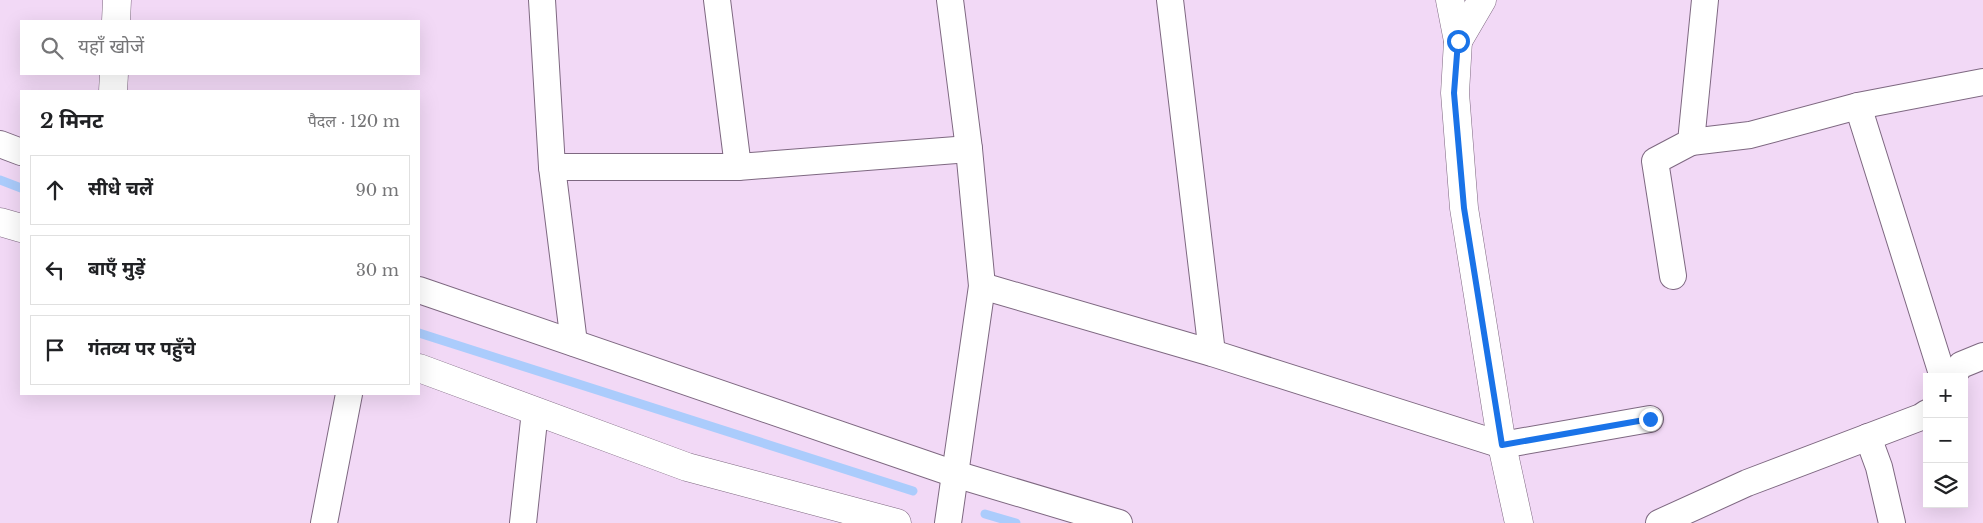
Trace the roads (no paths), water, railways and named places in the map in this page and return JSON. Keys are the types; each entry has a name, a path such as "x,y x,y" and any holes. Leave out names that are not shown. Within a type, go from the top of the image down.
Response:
{"street":[{"path":"116,20 117,0"},
{"path":"542,0 552,167 574,343"},
{"path":"717,0 738,167"},
{"path":"948,523 982,286 950,0"},
{"path":"1170,0 1212,353"},
{"path":"1450,0 1458,41 1454,93 1464,208 1502,445 1519,523"},
{"path":"1458,41 1482,0"},
{"path":"1691,142 1705,0"},
{"path":"114,75 114,90"},
{"path":"1673,276 1655,161 1691,142 1750,135 1858,106 1983,82"},
{"path":"1858,106 1942,373"},
{"path":"0,144 20,152"},
{"path":"552,167 738,167 968,149"},
{"path":"0,222 20,228"},
{"path":"982,286 1212,353 1502,445 1650,419"},
{"path":"420,290 955,474 1119,523"},
{"path":"1955,373 1961,366 1983,356"},
{"path":"420,368 687,467 883,521"},
{"path":"324,523 349,395"},
{"path":"523,523 534,411"},
{"path":"1659,523 1747,483 1923,416"},
{"path":"1868,437 1879,466 1892,523"}],"waterway":[{"path":"0,180 20,188"},
{"path":"420,333 913,491"},
{"path":"985,514 1016,523"}]}
